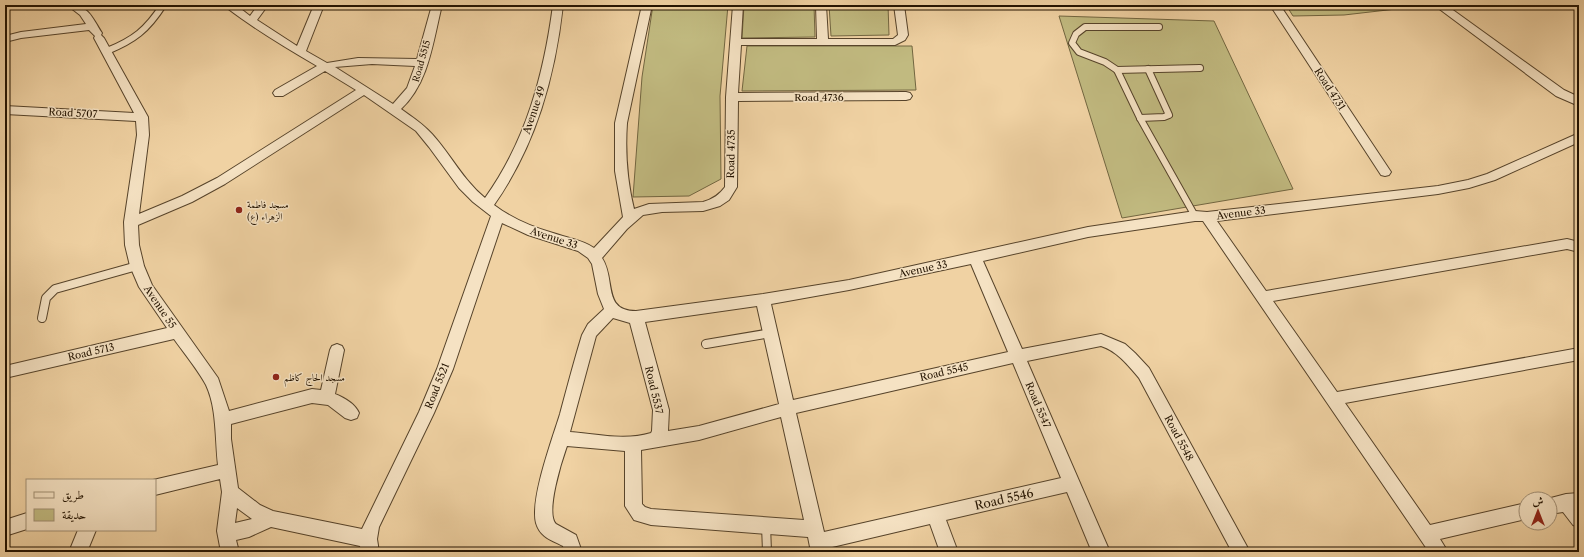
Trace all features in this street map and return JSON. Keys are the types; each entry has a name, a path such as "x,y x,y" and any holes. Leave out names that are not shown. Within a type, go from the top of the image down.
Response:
{"street":[{"name":"Avenue 55","path":"72,5 84,14 97,32 142,117 143,135 131,222 132,245 137,266 146,287 213,383 223,419 223,439 230,492 226,531 230,552"},
{"path":"251,21 258,14 262,5"},
{"path":"300,53 319,5"},
{"name":"Road 5515","path":"393,110 411,93 422,63 436,5"},
{"name":"Avenue 49","path":"486,206 498,191 513,164 532,120 549,61 558,5"},
{"path":"630,219 621,180 621,123 647,5"},
{"name":"Road 4735","path":"596,256 636,213 645,209 706,206 725,198 731,187 732,97 738,5"},
{"path":"821,5 822,41"},
{"path":"735,42 895,42 903,35 899,5"},
{"name":"Road 4731","path":"1275,5 1385,172"},
{"path":"1439,5 1560,93 1579,102"},
{"name":"Avenue 33","path":"231,6 300,53 361,88 422,131 464,185 498,216 518,226 583,247 596,256"},
{"path":"5,39 21,35 97,32"},
{"path":"279,93 325,67 351,62 422,63"},
{"path":"131,222 187,199 215,184 361,88"},
{"path":"1560,93 1568,103 1579,112"},
{"name":"Road 4736","path":"732,97 906,96"},
{"name":"Road 5707","path":"5,110 142,117"},
{"name":"Avenue 33","path":"612,310 621,316 636,317 763,300 849,285 1088,232 1201,216 1438,190 1470,184 1491,177 1579,137"},
{"name":"Road 5521","path":"369,545 372,526 423,420 445,368 498,216"},
{"path":"1201,216 1263,297 1439,552"},
{"path":"1263,297 1567,244 1579,246"},
{"path":"573,552 570,541 552,532 544,523 544,510 550,475 589,335 593,328 612,310 606,302 600,268 596,256"},
{"name":"Road 5547","path":"975,258 1101,552"},
{"path":"763,300 818,541"},
{"name":"Road 5537","path":"636,317 661,410 660,431 656,439"},
{"name":"Road 5713","path":"5,372 177,332"},
{"name":"Road 5545","path":"656,439 699,433 788,408 1018,356 1101,340"},
{"name":"Road 5548","path":"1101,340 1111,342 1119,347 1133,359 1144,373 1240,552"},
{"path":"327,396 337,350"},
{"path":"1333,399 1579,354"},
{"path":"223,419 304,397 327,396 335,400 351,413"},
{"path":"561,438 624,444 646,442 656,439"},
{"name":"Road 5546","path":"633,443 634,506 636,511 640,514 651,517 766,525 818,541 1071,483"},
{"path":"156,488 227,470"},
{"path":"230,492 254,511 271,519 369,545"},
{"path":"1565,503 1579,519"},
{"path":"1427,534 1518,513"},
{"path":"936,515 949,552"},
{"path":"226,531 235,533 271,519"},
{"path":"5,528 26,521"},
{"path":"78,552 87,531"}],"lane":[{"path":"107,51 138,36 151,24 163,5"},
{"path":"1159,27 1088,27 1078,31 1072,40 1075,49 1083,54 1105,62 1117,70 1140,118 1201,216"},
{"path":"1117,70 1200,68"},
{"path":"1140,118 1166,117 1169,115 1148,69"},
{"path":"42,318 48,292 137,266"},
{"path":"706,344 771,333"},
{"path":"766,525 767,552"}],"green space":[{"path":"653,5 728,5 720,96 721,179 689,196 633,197 642,77"},
{"path":"744,5 814,5 815,37 742,38"},
{"path":"829,5 888,5 889,35 831,36"},
{"path":"1286,5 1390,5 1396,9 1344,15 1293,16"},
{"path":"1059,16 1214,21 1293,189 1122,218"},
{"path":"747,46 912,46 916,90 742,91"}],"place":[{"name":"مسجد فاطمة الزهراء (ع)","path":"239,210"},
{"name":"مسجد الحاج كاظم","path":"276,377"}]}
